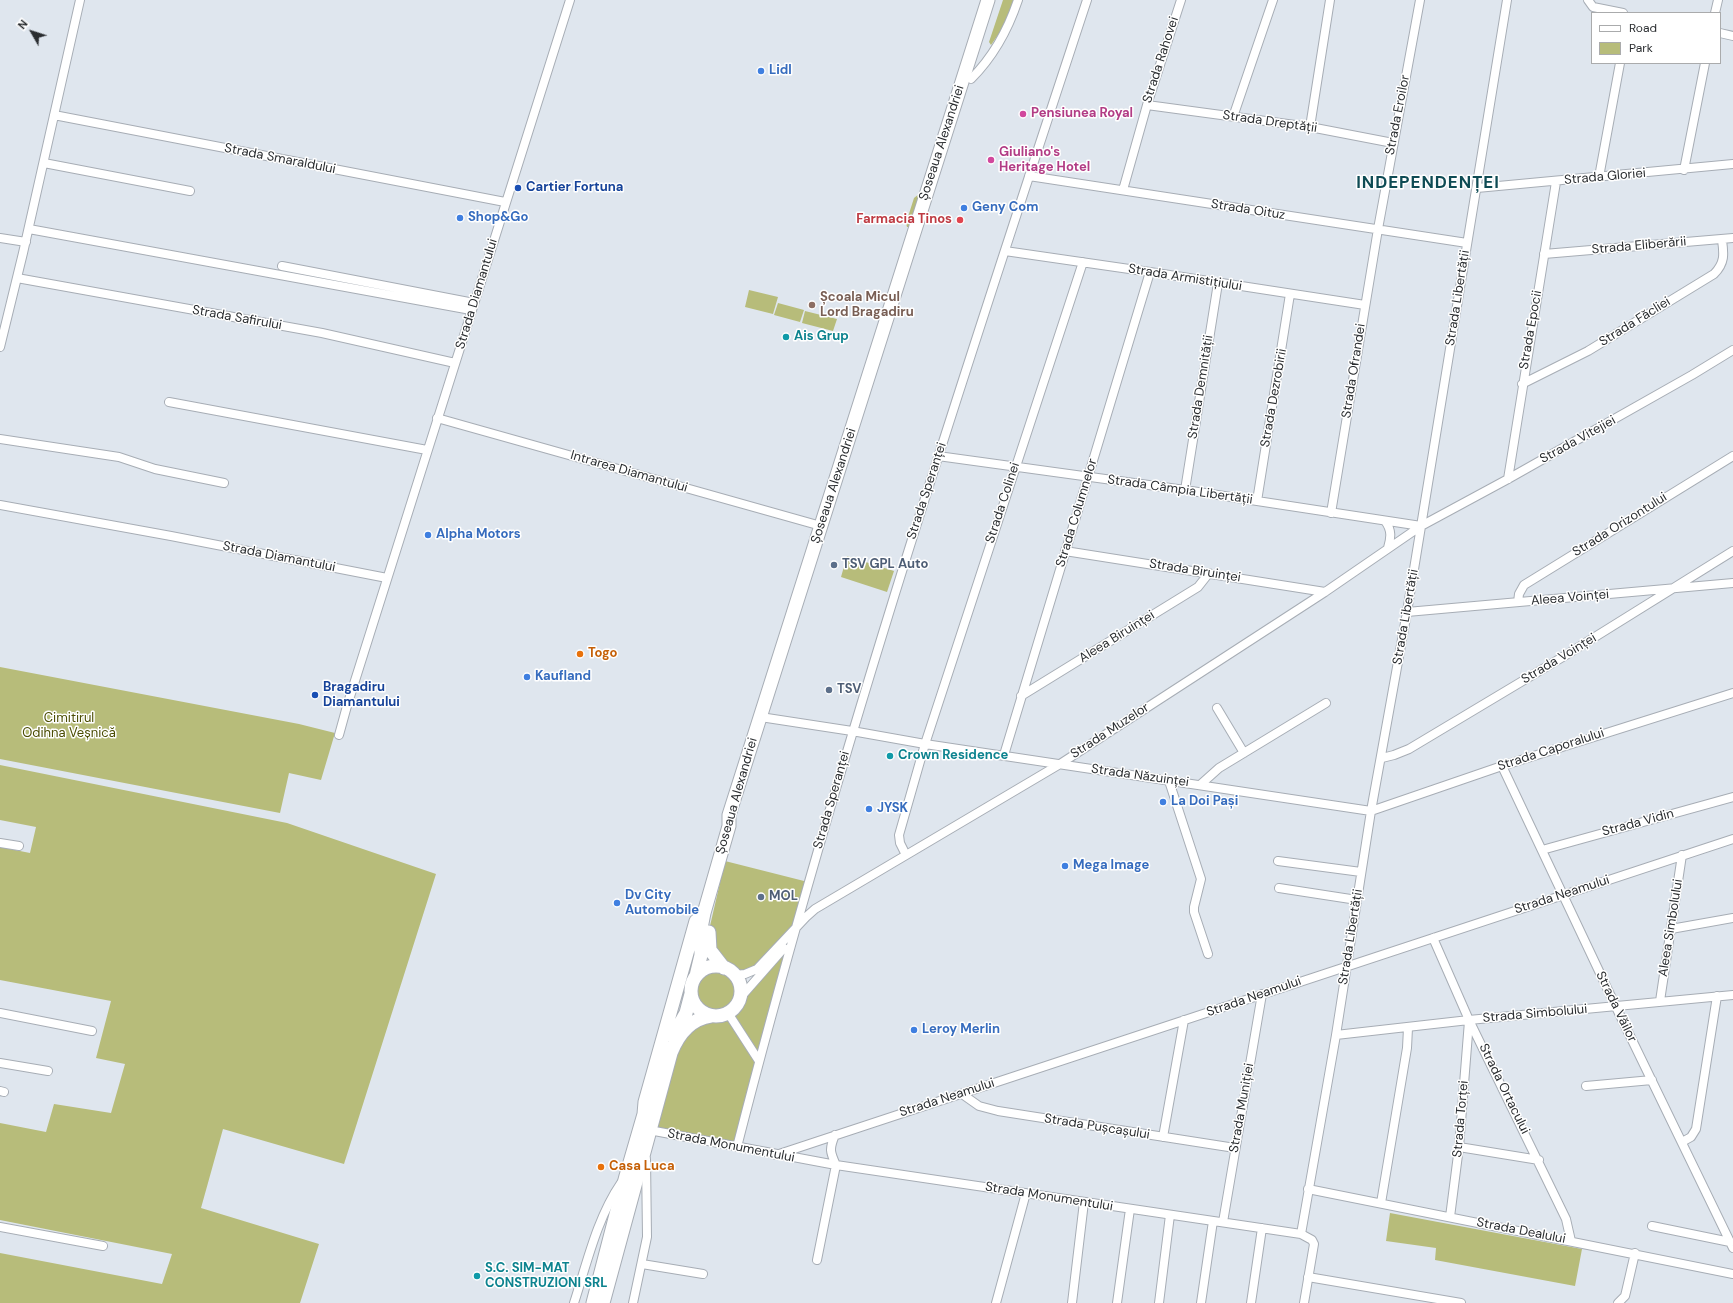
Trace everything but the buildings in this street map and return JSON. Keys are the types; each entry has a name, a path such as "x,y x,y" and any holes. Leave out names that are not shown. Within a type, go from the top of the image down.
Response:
{"main road":[{"name":"Șoseaua Alexandriei","path":"696,976 701,955 704,913 729,826 730,815 988,0"},
{"name":"Șoseaua Alexandriei","path":"729,972 710,950 708,942 711,917 737,818 767,718 997,0"},
{"path":"593,1303 626,1176 644,1114 645,1102 724,825 730,815"},
{"path":"604,1303 648,1134 674,1046 678,1038 689,1025 700,1018 728,1013 737,1004 740,998 739,982 729,972 709,968 696,976 691,988 686,1013 669,1045 650,1103 644,1114"},
{"path":"691,994 697,1008 710,1016"}],"street":[{"path":"0,346 26,242 80,0"},
{"name":"Strada Diamantului","path":"339,735 472,306 570,0"},
{"path":"971,79 989,60 1001,41 1013,17 1018,0"},
{"name":"Strada Speranței","path":"737,1147 795,928 852,730 938,456 1087,0"},
{"name":"Strada Rahovei","path":"1123,190 1147,106 1181,0"},
{"path":"1233,117 1273,0"},
{"path":"1310,127 1330,0"},
{"name":"Strada Eroilor","path":"1378,229 1420,0"},
{"name":"Strada Libertății","path":"1300,1234 1336,1035 1371,811 1382,758 1407,612 1507,0"},
{"path":"1588,0 1593,7 1618,12"},
{"path":"1715,12 1718,0"},
{"path":"1721,33 1733,36"},
{"path":"1600,177 1620,64"},
{"path":"1684,170 1705,64"},
{"name":"Strada Dreptății","path":"1147,106 1310,127 1393,143"},
{"name":"Strada Smaraldului","path":"54,115 506,202"},
{"path":"44,163 190,191"},
{"name":"Strada Gloriei","path":"1477,188 1556,182 1733,164"},
{"name":"Strada Oituz","path":"1029,176 1467,243"},
{"name":"Strada Epocii","path":"1508,479 1522,384 1556,182"},
{"path":"29,229 472,306"},
{"name":"Strada Ofrandei","path":"1331,513 1378,229"},
{"path":"0,238 26,242"},
{"name":"Strada Eliberării","path":"1544,254 1733,238"},
{"name":"Strada Făcliei","path":"1522,384 1588,351 1714,274 1722,265 1724,259 1722,240"},
{"name":"Strada Armistițiului","path":"1004,252 1083,262 1365,305"},
{"name":"Strada Colinei","path":"906,855 898,835 925,744 1083,262"},
{"path":"282,266 472,306"},
{"name":"Strada Columnelor","path":"1004,756 1150,272"},
{"name":"Strada Safirului","path":"17,278 322,333 455,363"},
{"name":"Strada Demnității","path":"1185,490 1218,283"},
{"name":"Strada Dezrobirii","path":"1257,501 1290,294"},
{"name":"Strada Vitejiei","path":"1421,526 1508,479 1692,375 1733,350"},
{"path":"169,402 427,450"},
{"name":"Intrarea Diamantului","path":"437,418 821,526"},
{"path":"0,439 119,457 155,469 224,483"},
{"name":"Strada Câmpia Libertății","path":"938,456 1185,490 1421,526"},
{"name":"Strada Orizontului","path":"1518,602 1519,594 1524,585 1733,456"},
{"name":"Strada Diamantului","path":"0,505 171,536 387,578"},
{"path":"1385,521 1390,530 1390,541 1388,548"},
{"name":"Strada Muzelor","path":"795,928 816,909 1060,764 1325,592 1421,526"},
{"name":"Strada Biruinței","path":"1065,551 1325,592"},
{"name":"Strada Voinței","path":"1382,758 1408,749 1566,655 1733,551"},
{"name":"Aleea Biruinței","path":"1021,696 1198,587 1209,573"},
{"name":"Aleea Voinței","path":"1407,612 1733,583"},
{"name":"Strada Caporalului","path":"1371,811 1502,766 1733,693"},
{"path":"1200,785 1219,768 1326,703"},
{"path":"1217,708 1244,753"},
{"name":"Strada Năzuinței","path":"767,718 852,730 925,744 1371,811"},
{"name":"Strada Văilor","path":"1502,766 1616,1007 1732,1245"},
{"path":"1169,781 1201,879 1194,912 1208,954"},
{"name":"Strada Vidin","path":"1542,850 1733,797"},
{"name":"Strada Neamului","path":"776,1155 1733,839"},
{"path":"0,843 19,846"},
{"name":"Aleea Simbolului","path":"1660,1001 1682,855"},
{"path":"1278,861 1361,872"},
{"path":"1279,888 1357,900"},
{"path":"1671,929 1733,918"},
{"path":"729,972 745,974 757,969 795,928"},
{"path":"740,998 783,949 795,928"},
{"name":"Strada Ortacului","path":"1433,938 1470,1020 1566,1219 1571,1241"},
{"name":"Strada Muniției","path":"1223,1222 1262,994"},
{"name":"Strada Simbolului","path":"1336,1035 1733,994"},
{"path":"1682,1142 1691,1137 1696,1129 1717,996"},
{"path":"0,1013 92,1031"},
{"path":"728,1013 759,1061"},
{"path":"1163,1138 1184,1020"},
{"name":"Strada Torței","path":"1450,1217 1459,1147 1470,1020"},
{"path":"1381,1203 1407,1048 1408,1028"},
{"path":"0,1063 48,1071"},
{"path":"1586,1086 1652,1080"},
{"name":"Strada Pușcașului","path":"962,1094 979,1106 998,1111 1163,1138 1235,1148"},
{"path":"633,1303 647,1233 646,1172 648,1134"},
{"name":"Strada Monumentului","path":"648,1134 737,1147 836,1165 1300,1234 1312,1240 1314,1244 1308,1276"},
{"path":"817,1260 836,1165 831,1155 830,1146 835,1135"},
{"path":"1459,1147 1538,1160"},
{"path":"574,1303 607,1209 614,1194 626,1176"},
{"name":"Strada Dealului","path":"1308,1189 1635,1253 1733,1274"},
{"path":"996,1303 1026,1193"},
{"path":"1072,1303 1084,1202"},
{"path":"1117,1303 1130,1209"},
{"path":"1159,1303 1170,1215"},
{"path":"1201,1303 1213,1221"},
{"path":"1652,1226 1732,1245"},
{"path":"0,1227 103,1246"},
{"path":"1251,1303 1262,1228"},
{"path":"1618,1303 1625,1296 1635,1253"},
{"path":"642,1264 703,1274"},
{"path":"1304,1303 1308,1276 1461,1303"}],"green space":[{"path":"1003,0 1015,0 1007,22 991,45 989,42"},
{"path":"919,194 920,196 910,227 907,227 906,223 914,198"},
{"path":"749,290 778,297 773,314 745,307"},
{"path":"778,303 804,310 800,322 774,315"},
{"path":"805,311 837,319 833,331 802,323"},
{"path":"847,556 894,571 887,592 841,577"},
{"name":"Cimitirul Odihna Veșnică","path":"0,667 299,724 335,733 321,780 289,773 280,813 0,759"},
{"path":"0,765 287,823 436,874 344,1164 223,1129 201,1208 319,1244 300,1303 0,1303 0,1253 162,1284 172,1254 0,1220 0,1123 46,1132 54,1104 111,1113 125,1064 96,1058 111,1001 0,980 0,847 30,853 36,827 0,820"},
{"path":"725,861 808,882 737,1147 649,1130 668,1063 703,1013 696,1006 691,992 695,978 700,973 707,969 716,967 713,956 710,926","holes":["794,931 783,949 740,997 738,981 735,975 762,964"]},
{"path":"1390,1213 1582,1249 1575,1286 1435,1260 1436,1248 1386,1241"}],"place":[{"name":"Lidl","path":"761,71"},
{"name":"Pensiunea Royal","path":"1023,114"},
{"name":"Giuliano's Heritage Hotel","path":"991,160"},
{"name":"Cartier Fortuna","path":"518,188"},
{"name":"Geny Com","path":"964,208"},
{"name":"Shop&Go","path":"460,218"},
{"name":"Farmacia Tinos","path":"960,220"},
{"name":"Școala Micul Lord Bragadiru","path":"812,305"},
{"name":"Ais Grup","path":"786,337"},
{"name":"Alpha Motors","path":"428,535"},
{"name":"TSV GPL Auto","path":"834,565"},
{"name":"Togo","path":"580,654"},
{"name":"Kaufland","path":"527,677"},
{"name":"TSV","path":"829,690"},
{"name":"Bragadiru Diamantului","path":"315,695"},
{"name":"Crown Residence","path":"890,756"},
{"name":"La Doi Pași","path":"1163,802"},
{"name":"JYSK","path":"869,809"},
{"name":"Mega Image","path":"1065,866"},
{"name":"MOL","path":"761,897"},
{"name":"Dv City Automobile","path":"617,903"},
{"name":"Leroy Merlin","path":"914,1030"},
{"name":"Casa Luca","path":"601,1167"},
{"name":"S.C. SIM-MAT CONSTRUZIONI SRL","path":"477,1276"}],"district":[{"name":"INDEPENDENȚEI","path":"1428,184"}]}
